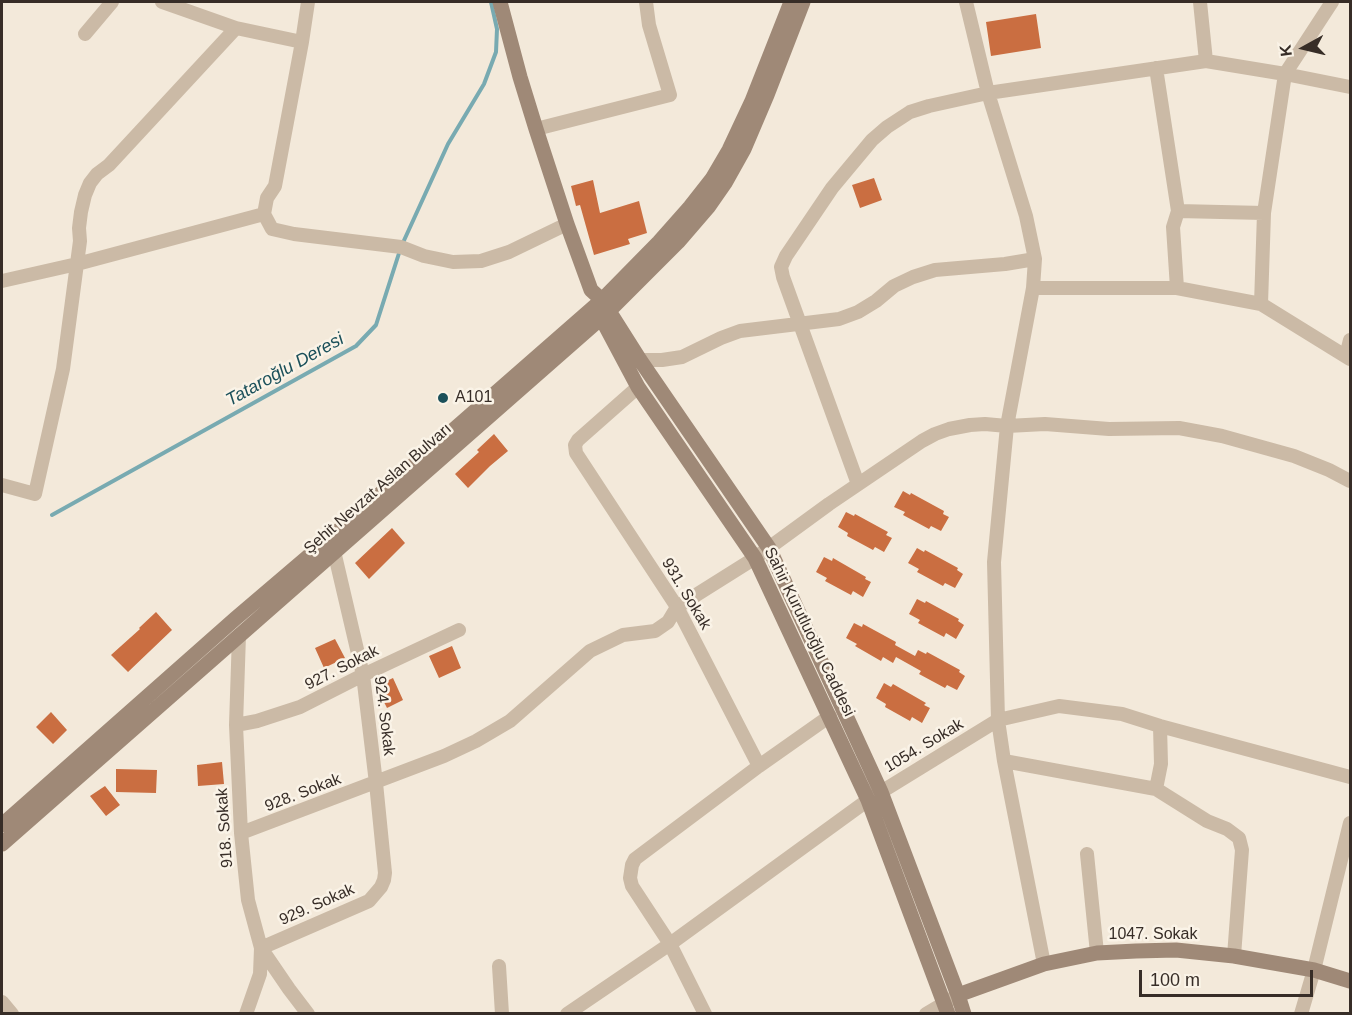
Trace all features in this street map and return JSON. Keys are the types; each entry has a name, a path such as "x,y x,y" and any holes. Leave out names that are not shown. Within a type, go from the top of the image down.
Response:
{"main road":[{"path":"500,2 520,77 567,224 599,305"},
{"name":"Şehit Nevzat Aslan Bulvarı","path":"2,844 334,551 599,305 690,207 712,179 729,150 752,101 791,2"},
{"name":"Şehit Nevzat Aslan Bulvarı","path":"2,825 599,305 678,242 709,206 744,149 803,2"},
{"name":"Sahir Kurutluoğlu Caddesi","path":"599,305 640,360 769,548 881,792 964,1014"},
{"name":"Sahir Kurutluoğlu Caddesi","path":"599,305 638,387 755,558 868,800 946,1008"},
{"name":"1047. Sokak","path":"958,995 1044,964 1097,953 1176,950 1234,956 1314,970 1350,981"}],"street":[{"path":"85,34 112,2"},
{"path":"162,2 236,28 302,42"},
{"path":"308,2 275,186 267,198 264,214 272,229 401,248 453,262 481,261 508,252 567,224"},
{"path":"536,129 670,95 649,25 646,2"},
{"path":"966,2 988,93 1026,216 1035,259 1033,288 1007,426 994,562 998,720 1044,964"},
{"path":"1200,2 1206,61"},
{"path":"1261,304 1264,213 1285,74 1332,2"},
{"path":"2,484 35,494 63,369 80,241 81,212 90,183 236,28"},
{"path":"858,484 781,267 832,188 872,140 887,127 910,112 988,93 1206,61 1350,87"},
{"path":"1156,68 1178,212 1173,227 1177,288"},
{"path":"1178,212 1264,213"},
{"path":"2,281 76,264 264,214"},
{"path":"640,360 682,357 740,331 839,319 858,312 894,286 935,270 1035,259"},
{"path":"1033,288 1177,288 1261,304 1348,357 1350,340"},
{"name":"931. Sokak","path":"638,387 578,440 575,445 577,456 677,607 759,766"},
{"name":"928. Sokak","path":"241,833 376,783 476,741 510,721 590,651 623,635 654,630 668,622 677,607 755,558 858,484 935,434 970,425 1045,424 1109,429 1179,428 1222,436 1294,456 1350,481"},
{"name":"924. Sokak","path":"334,551 363,675 385,873 381,887"},
{"name":"927. Sokak","path":"236,725 257,721 300,707 459,630"},
{"name":"918. Sokak","path":"238,635 236,725 241,833 248,900 261,948 260,974 246,1014"},
{"name":"1054. Sokak","path":"567,1014 670,944 868,800 998,720 1059,706 1122,714 1350,777"},
{"path":"705,1014 670,944 632,886 630,870 635,859 830,716"},
{"path":"1156,789 1161,764 1160,726"},
{"path":"1004,761 1156,789 1239,838 1242,850 1234,956"},
{"path":"1301,1014 1347,858 1350,823"},
{"path":"1087,854 1097,953"},
{"name":"929. Sokak","path":"261,948 369,901 381,887"},
{"path":"261,948 308,1014"},
{"path":"499,966 502,1014"},
{"path":"926,1014 946,1008 958,995"},
{"path":"2,1002 12,1014"}],"building":[{"path":"1036,14 1041,48 991,56 986,22"},
{"path":"874,178 882,200 860,208 852,185"},
{"path":"593,180 600,213 639,201 647,233 628,239 630,244 594,255 580,205 576,206 571,186"},
{"path":"494,434 508,451 468,488 455,474 479,452 477,450"},
{"path":"903,491 944,511 943,514 949,517 941,531 931,526 929,529 903,515 905,512 894,507"},
{"path":"846,512 854,516 855,514 888,532 886,535 892,538 884,552 875,547 873,550 847,536 848,533 838,527"},
{"path":"392,528 405,543 369,579 355,563"},
{"path":"917,548 958,568 957,570 963,574 955,588 945,583 943,586 917,572 919,569 908,563"},
{"path":"824,557 832,561 833,558 871,582 863,597 853,591 851,595 825,581 827,578 816,572"},
{"path":"917,599 925,603 926,601 959,619 958,621 964,625 956,639 946,633 944,637 918,623 920,620 909,614"},
{"path":"156,612 172,630 128,672 111,655"},
{"path":"854,623 862,627 863,624 896,642 895,645 915,656 918,650 926,654 927,652 960,670 959,672 965,676 957,690 947,685 945,688 919,674 921,671 896,657 893,663 883,657 881,661 846,638"},
{"path":"335,639 345,658 324,668 315,648"},
{"path":"452,646 461,668 439,678 429,656"},
{"path":"393,678 403,700 387,708 376,686"},
{"path":"884,683 891,687 893,684 926,703 924,705 930,708 922,723 912,717 910,721 885,707 886,704 876,698"},
{"path":"51,712 67,730 53,744 36,727"},
{"path":"222,762 224,784 198,786 197,765"},
{"path":"116,769 157,770 156,793 116,792"},
{"path":"105,786 120,805 106,816 90,796"}],"waterway":[{"name":"Tataroğlu Deresi","path":"52,515 356,346 376,325 401,247 448,144 484,84 496,52 497,29 491,2"}],"place":[{"name":"A101","path":"443,398"}]}
